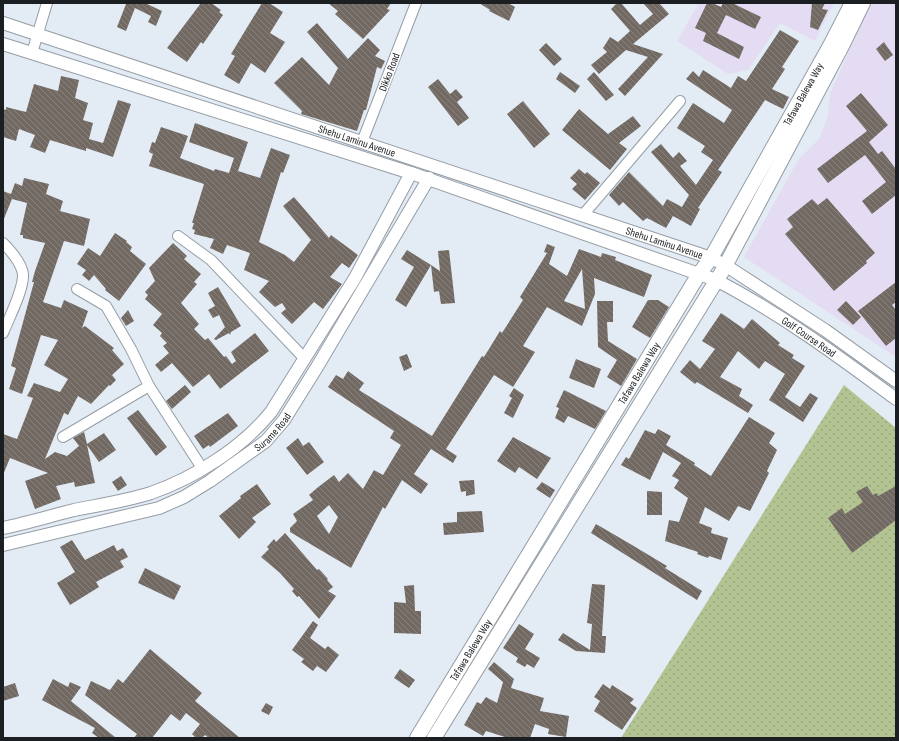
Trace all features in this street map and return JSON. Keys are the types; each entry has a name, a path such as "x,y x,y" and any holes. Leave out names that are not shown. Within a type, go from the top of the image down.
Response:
{"main road":[{"name":"Tafawa Balewa Way","path":"417,738 699,274 711,258 831,44 852,3"},
{"name":"Tafawa Balewa Way","path":"434,738 726,265 842,46 863,3"}],"street":[{"path":"32,53 47,3"},
{"name":"Dikko Road","path":"362,142 416,3"},
{"name":"Shehu Laminu Avenue","path":"3,22 711,258 726,265"},
{"name":"Shehu Laminu Avenue","path":"3,44 411,172 716,280"},
{"path":"583,215 680,101"},
{"name":"Surame Road","path":"3,528 151,493 177,482 202,468 238,445 257,429 271,412 355,278 411,172"},
{"name":"Surame Road","path":"3,545 158,508 184,496 229,469 266,442 284,420 309,380 429,178"},
{"path":"178,236 211,260 305,359"},
{"path":"3,243 19,263 23,274 21,285 3,333"},
{"name":"Golf Course Road","path":"726,265 825,330 896,381"},
{"name":"Golf Course Road","path":"716,280 756,301 817,341 896,400"},
{"path":"76,289 106,306 131,349 149,386 202,468"},
{"path":"63,436 149,386"},
{"path":"72,511 75,527"}],"shaded area":[{"path":"699,3 834,3 815,41 780,23 748,70 728,74 677,41"},
{"path":"871,3 896,3 896,357 744,257 798,160 819,139 828,116 830,93"}],"green space":[{"path":"844,385 896,428 896,738 621,738"}],"building":[{"path":"124,3 145,3 162,11 156,26 148,22 151,16 135,8 126,31 117,27 126,4"},
{"path":"201,3 211,3 221,10 219,12 223,15 203,44 201,42 187,62 167,48"},
{"path":"262,3 269,3 283,12 270,33 285,42 265,73 251,63 239,84 224,75 235,56 231,54"},
{"path":"328,3 391,3 387,9 390,10 363,39 335,14 338,11"},
{"path":"479,3 508,3 515,7 509,21 489,11 490,10"},
{"path":"617,3 621,3 640,25 653,14 643,3 659,3 669,14 633,44 663,54 625,96 618,89 648,57 626,50 599,74 591,65 607,52 603,48 610,37 618,42 630,31 611,9"},
{"path":"707,3 712,3 721,7 723,3 732,3 761,17 755,29 726,15 717,33 744,47 739,59 703,41 706,33 695,28"},
{"path":"812,3 825,3 822,9 828,10 818,30 810,27"},
{"path":"317,23 348,59 368,38 380,50 375,56 385,61 381,69 377,67 366,110 364,110 357,131 301,114 302,111 274,83 302,57 329,85 338,68 307,32"},
{"path":"780,30 799,41 782,67 785,69 772,89 789,97 783,109 765,100 718,170 722,172 698,208 700,209 691,226 673,216 666,228 647,218 643,221 623,202 619,206 609,195 629,172 663,206 667,199 682,207 689,195 651,152 661,144 673,158 679,152 687,161 680,166 696,185 713,160 701,152 705,146 677,128 693,103 724,123 732,110 686,79 693,71 699,77 703,70 731,88 738,76 746,81"},
{"path":"884,42 893,55 885,61 876,49"},
{"path":"546,43 562,59 554,66 539,50"},
{"path":"560,72 580,86 575,93 556,79"},
{"path":"594,72 614,95 606,101 587,79"},
{"path":"61,76 79,80 75,98 88,103 83,120 93,123 89,139 103,143 118,100 131,104 113,157 86,148 86,151 50,140 45,153 30,147 35,135 19,129 16,141 3,137 3,109 6,110 6,107 26,112 34,84 58,91"},
{"path":"438,79 450,94 456,89 463,97 457,102 469,118 458,126 428,87"},
{"path":"861,93 888,125 869,142 878,154 882,151 896,169 896,195 872,214 862,201 886,182 865,155 828,183 817,169 867,131 846,106"},
{"path":"523,101 550,134 534,148 507,114"},
{"path":"579,109 608,134 633,116 641,126 619,143 627,149 610,170 562,130"},
{"path":"195,123 248,142 238,171 260,178 271,148 290,155 283,173 281,172 259,242 285,255 294,262 311,240 283,206 294,197 329,238 331,235 358,255 349,268 342,263 330,277 342,284 323,309 314,302 292,324 281,313 286,309 282,303 275,307 259,292 269,281 244,270 250,253 227,245 223,254 210,248 214,239 194,234 195,230 192,229 194,223 192,223 204,184 149,166 153,154 149,152 152,142 155,143 161,127 188,136 180,158 214,171 215,169 229,173 234,158 189,142"},
{"path":"579,169 585,174 587,172 600,183 585,200 572,189 577,184 570,178"},
{"path":"24,178 49,184 46,194 63,201 60,211 90,219 84,246 64,241 43,302 61,308 64,300 88,311 82,328 85,326 114,348 112,350 124,364 112,375 116,380 110,386 109,385 91,404 78,396 68,415 64,413 45,459 55,452 67,456 79,446 73,438 84,432 87,444 104,433 116,450 99,462 87,445 95,483 75,487 74,482 56,486 61,499 35,509 25,481 48,473 10,458 3,475 3,434 17,439 33,398 27,396 34,383 60,392 68,379 44,365 58,340 41,335 22,394 9,389 16,368 11,366 34,282 32,282 35,271 45,243 23,238 23,235 20,235 27,203 12,199 3,221 3,191 11,194 15,183 22,186"},
{"path":"827,198 875,253 866,261 867,263 834,291 785,234 793,227 787,219 812,199 818,205"},
{"path":"115,233 127,241 126,242 132,247 130,251 146,264 119,301 105,290 106,289 94,275 89,281 82,275 86,270 77,264 88,248 100,256"},
{"path":"173,243 187,256 184,259 201,274 194,282 197,284 181,303 199,324 194,329 205,340 208,338 232,364 236,361 231,352 255,333 269,351 220,389 209,374 193,387 172,363 161,372 155,365 169,353 163,346 167,343 160,336 162,333 153,325 162,314 145,299 148,295 145,292 155,281 149,268"},
{"path":"547,244 555,247 549,264 567,276 579,249 601,257 602,253 616,257 615,260 652,275 644,297 594,278 595,294 582,326 547,307 523,346 535,352 513,387 494,375 446,449 457,456 453,463 431,449 414,474 428,484 421,494 402,480 385,509 383,507 351,568 290,532 290,528 297,521 293,514 313,500 309,495 317,488 334,475 339,482 348,473 363,489 374,470 383,475 401,445 390,438 394,431 328,387 336,375 343,379 348,371 364,383 359,390 432,436 482,356 484,357 500,331 502,333 523,300 520,297 547,253 544,252","holes":["582,269 585,309 564,301","329,505 338,517 329,534 317,516"]},
{"path":"407,250 431,265 406,307 395,300 414,267 401,259"},
{"path":"449,250 455,303 441,304 439,291 434,292 431,265 440,271 438,251"},
{"path":"896,282 896,302 892,305 896,310 896,338 886,346 858,311"},
{"path":"218,287 241,326 231,332 230,335 229,333 216,340 214,339 225,327 219,315 213,318 208,310 215,306 208,293"},
{"path":"648,300 658,300 669,307 650,338 632,327"},
{"path":"597,301 613,301 613,322 607,322 608,341 637,359 621,386 607,377 617,360 598,347"},
{"path":"846,301 861,317 853,325 837,310"},
{"path":"128,310 134,321 126,326 121,318"},
{"path":"721,313 744,329 752,319 780,343 778,345 794,355 792,358 805,366 785,397 800,407 810,393 818,398 803,422 769,400 785,374 765,361 759,369 738,351 720,377 742,389 739,396 753,405 748,413 697,382 695,384 680,372 690,360 700,369 715,349 702,341"},
{"path":"407,354 412,367 404,371 399,357"},
{"path":"576,359 601,369 594,388 569,378"},
{"path":"185,385 191,392 172,409 166,401"},
{"path":"514,388 524,395 513,418 504,413 512,398 509,396"},
{"path":"564,390 606,411 595,429 568,416 564,423 555,418 559,408 556,407"},
{"path":"138,410 167,447 156,456 127,418"},
{"path":"228,413 238,426 210,447 209,445 203,449 194,436"},
{"path":"749,417 775,433 769,443 777,450 767,471 769,473 750,511 738,506 729,521 705,507 699,523 712,528 711,533 728,538 721,560 709,556 708,558 697,554 698,552 665,541 669,520 679,522 688,498 674,488 679,480 672,476 681,463 663,452 650,480 621,465 626,457 629,459 645,430 655,434 658,429 671,436 666,445 695,463 694,465 711,476"},
{"path":"513,437 551,458 537,479 519,467 515,473 497,461"},
{"path":"298,438 303,446 309,442 324,462 307,475 286,448"},
{"path":"121,476 127,485 118,491 112,482"},
{"path":"474,480 475,494 466,496 466,491 461,492 459,481"},
{"path":"542,482 555,490 550,498 536,489"},
{"path":"257,484 271,504 252,518 256,522 239,539 219,516 241,498 240,496"},
{"path":"867,486 873,495 876,493 878,496 896,486 896,520 852,553 828,518 842,508 845,514 863,502 856,492"},
{"path":"647,491 662,492 662,515 647,515"},
{"path":"482,511 484,532 444,535 443,523 457,522 457,512"},
{"path":"596,524 667,566 665,568 702,591 697,600 591,533"},
{"path":"285,533 317,570 319,569 328,579 327,580 333,587 328,591 336,596 319,619 299,596 297,597 292,591 294,589 280,573 261,557 269,549 267,547 274,539 276,542"},
{"path":"72,540 85,560 114,545 117,551 123,548 128,557 120,561 124,567 96,582 99,587 70,605 57,583 75,572 60,547"},
{"path":"145,568 181,586 174,600 138,583"},
{"path":"592,584 605,585 602,636 606,636 605,653 576,651 558,640 563,633 590,650 592,624 587,623"},
{"path":"414,585 415,611 421,611 421,634 394,633 394,602 406,603 404,586"},
{"path":"313,621 318,625 310,638 325,649 328,646 339,655 326,672 317,666 313,671 301,662 304,659 292,650"},
{"path":"519,624 534,634 525,649 540,658 534,668 527,664 525,667 516,662 518,658 503,648"},
{"path":"150,649 202,693 195,701 240,738 209,738 205,735 202,738 196,738 192,734 200,724 186,713 180,721 171,714 152,738 134,738 137,734 85,695 91,681 110,690 118,679 123,683"},
{"path":"494,662 514,679 511,688 544,698 540,711 569,716 566,737 548,734 549,729 535,724 530,738 508,738 486,731 483,736 464,725 477,702 481,704 486,697 497,703 503,682 488,669"},
{"path":"400,669 415,680 409,688 394,678"},
{"path":"53,679 68,687 70,682 81,687 71,701 116,738 99,738 92,733 95,728 42,700"},
{"path":"15,683 19,696 3,701 3,687"},
{"path":"603,684 610,689 612,685 634,699 630,703 637,708 622,730 594,711 600,701 594,697"},
{"path":"266,703 273,707 269,715 261,711"}]}
